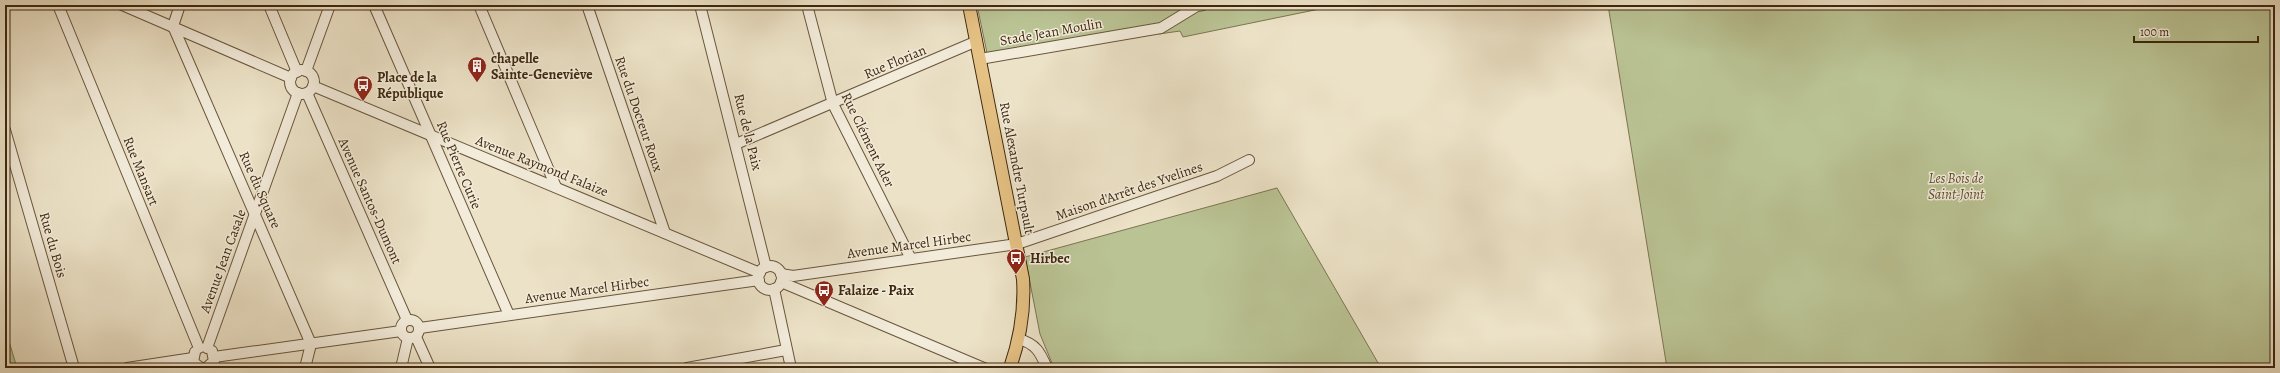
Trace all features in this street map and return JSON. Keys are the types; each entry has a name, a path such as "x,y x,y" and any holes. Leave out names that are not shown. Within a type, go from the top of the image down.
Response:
{"main road":[{"name":"Rue Alexandre Turpault","path":"969,5 1023,279 1024,301 1019,339 1010,368"}],"street":[{"name":"Rue Mansart","path":"58,5 203,348 212,351 214,357"},
{"path":"122,5 172,26 298,74 313,79 306,91 292,89 298,74 330,5"},
{"path":"172,26 180,5"},
{"path":"269,5 298,74"},
{"name":"Rue Pierre Curie","path":"374,5 509,315"},
{"path":"479,5 556,187"},
{"name":"Rue du Docteur Roux","path":"587,5 665,233"},
{"name":"Rue de la Paix","path":"700,5 736,144 762,273"},
{"name":"Rue Clément Ader","path":"807,5 833,104 912,259"},
{"name":"Stade Jean Moulin","path":"980,59 1161,28 1196,6"},
{"name":"Rue du Square","path":"172,26 311,344"},
{"name":"Rue Florian","path":"736,144 977,42"},
{"name":"Avenue Jean Casale","path":"193,358 194,352 203,348 255,214 306,91"},
{"name":"Avenue Raymond Falaize","path":"306,91 432,136 762,273"},
{"name":"Avenue Santos-Dumont","path":"306,91 407,320"},
{"name":"Rue du Bois","path":"5,130 74,368"},
{"name":"Maison d'Arrêt des Yvelines","path":"1017,244 1217,176 1249,160"},
{"name":"Avenue Marcel Hirbec","path":"779,282 793,276 1017,244"},
{"path":"791,368 786,350 779,282 777,268 762,273 764,288 779,282 984,368"},
{"name":"Avenue Marcel Hirbec","path":"214,357 311,344 411,334 509,315 762,273"},
{"path":"401,368 411,334 415,321 407,320 403,324 411,334 430,368"},
{"path":"1019,339 1034,345 1040,351 1046,368"},
{"path":"305,368 311,344"},
{"path":"687,368 786,350"},
{"path":"206,368 212,364 214,357"},
{"path":"127,368 193,358 195,364 200,368"}],"green space":[{"path":"977,5 1339,5 1183,37 1180,31 1159,34 1157,24 987,53"},
{"name":"Les Bois de Saint-Joint","path":"1608,5 2275,5 2275,368 1667,368"},
{"path":"1277,188 1381,368 1054,368 1040,334 1025,257"},
{"path":"5,328 17,368 5,368"}],"place":[{"name":"chapelle Sainte-Geneviève","path":"477,83"},
{"name":"Place de la République","path":"363,102"},
{"name":"Hirbec","path":"1016,275"},
{"name":"Falaize - Paix","path":"824,307"}]}
